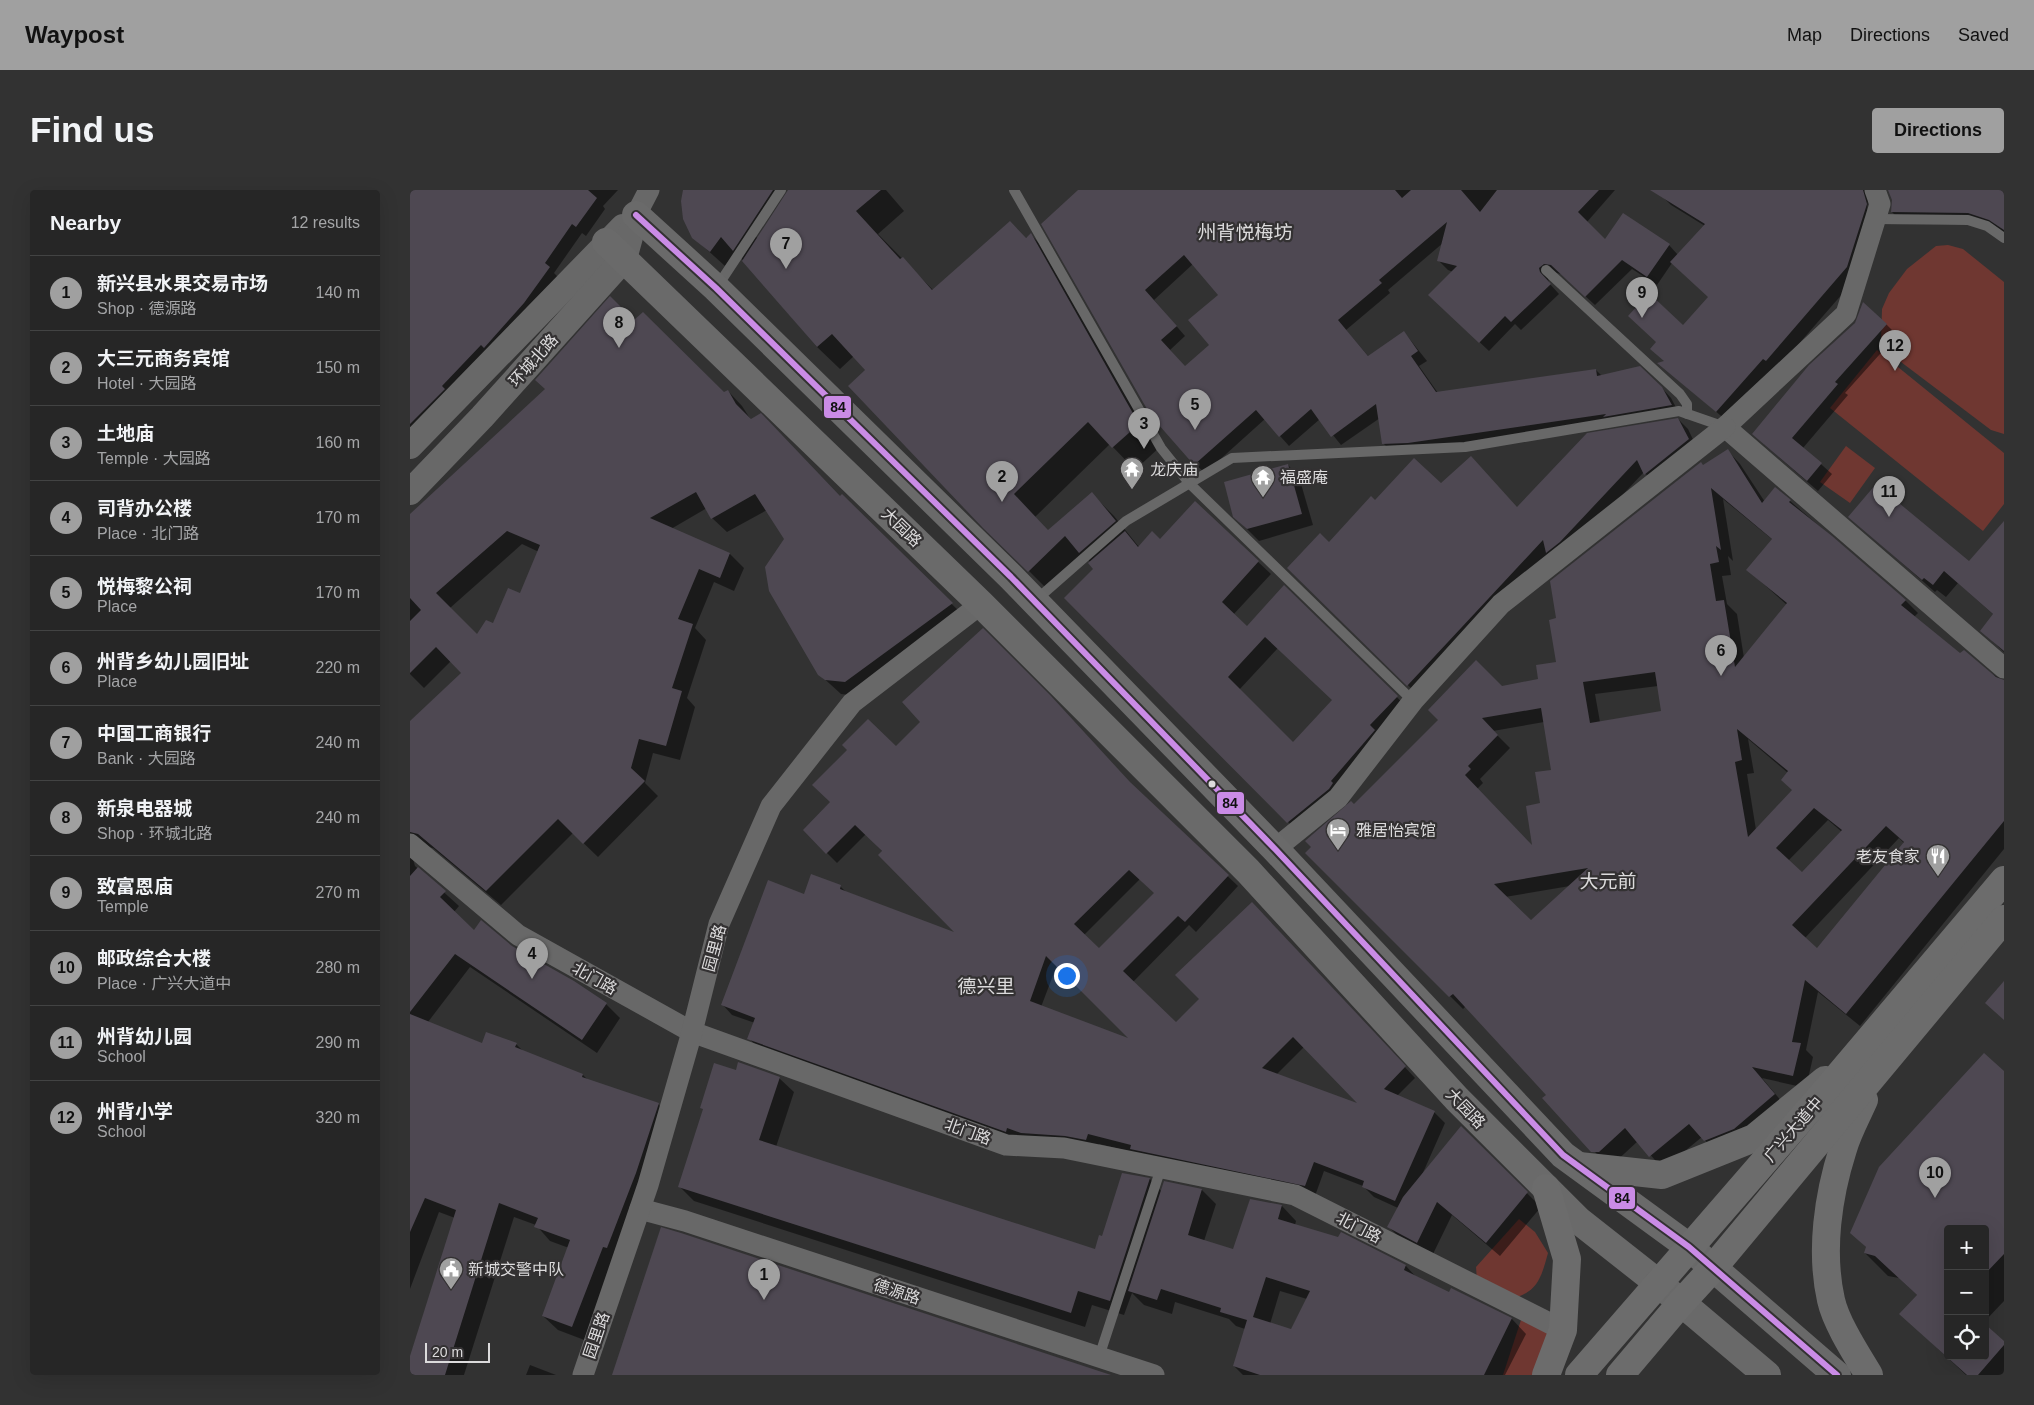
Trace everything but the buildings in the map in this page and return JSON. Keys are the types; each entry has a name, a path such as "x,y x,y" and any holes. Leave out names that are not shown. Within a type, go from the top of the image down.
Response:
{"highway":[{"name":"广兴大道中","path":"1620,1375 1713,1268 2004,880"},
{"name":"广兴大道中","path":"1579,1375 1689,1248 2004,919"},
{"path":"1867,1062 1843,1149 1828,1215 1826,1260 1831,1302 1853,1349 1869,1375"},
{"path":"1546,1188 1567,1259 1563,1330 1546,1375"}],"main road":[{"path":"636,215 716,288 1034,601 1275,849 1563,1155 1689,1248 1837,1375"},
{"name":"大园路","path":"615,251 980,604 1248,871 1457,1099 1578,1220 1658,1283 1767,1375"},
{"path":"1577,1166 1662,1175 1754,1138 1867,1062"}],"street":[{"name":"环城北路","path":"410,492 482,417 615,251 649,190"},
{"path":"1275,849 1338,798 1412,701 1501,604 1725,427 1846,314 1880,204 1875,190"},
{"name":"环城北路","path":"410,446 615,251"},
{"path":"1725,427 2004,668"},
{"name":"园里路","path":"583,1375 640,1209 692,1032 719,924 771,806 852,703 980,604"},
{"name":"北门路","path":"410,844 518,935 692,1032 1006,1145 1064,1148 1295,1195 1563,1330"},
{"name":"德源路","path":"640,1209 685,1221 1154,1375"}],"lane":[{"path":"716,288 781,190"},
{"path":"1014,190 1161,448 1189,483 1412,701"},
{"path":"1875,219 1968,220 1987,226 2004,238"},
{"path":"1546,270 1680,394 1687,404 1687,414"},
{"path":"1034,601 1126,521 1232,458 1464,448 1679,412 1725,427"},
{"path":"1099,1357 1161,1168"}],"shaded area":[{"path":"1948,245 1963,249 2004,282 2004,434 1991,430 1897,359 1881,341 1882,309 1889,293 1907,269 1936,246"},
{"path":"1877,350 2004,453 2004,504 1983,531 1830,408"},
{"path":"1846,446 1875,468 1850,503 1820,482"},
{"path":"1519,1219 1535,1232 1548,1253 1540,1277 1533,1288 1511,1299 1477,1280 1476,1267"},
{"path":"1521,1320 1554,1334 1540,1375 1503,1375"}],"transit line":[{"name":"84","path":"636,215 716,288 1011,577 1275,849 1563,1155 1689,1247 1837,1375"}],"place":[{"name":"中国工商银行","path":"786,269"},
{"name":"致富恩庙","path":"1642,318"},
{"name":"新泉电器城","path":"619,348"},
{"name":"州背小学","path":"1895,371"},
{"name":"悦梅黎公祠","path":"1195,430"},
{"name":"土地庙","path":"1144,449"},
{"name":"龙庆庙","path":"1132,490"},
{"name":"福盛庵","path":"1263,498"},
{"name":"大三元商务宾馆","path":"1002,502"},
{"name":"州背幼儿园","path":"1889,517"},
{"name":"州背乡幼儿园旧址","path":"1721,676"},
{"name":"雅居怡宾馆","path":"1338,851"},
{"name":"老友食家","path":"1938,877"},
{"name":"司背办公楼","path":"532,979"},
{"name":"邮政综合大楼","path":"1935,1198"},
{"name":"新城交警中队","path":"451,1290"},
{"name":"新兴县水果交易市场","path":"764,1300"}],"district":[{"name":"州背悦梅坊","path":"1245,232"},
{"name":"大元前","path":"1608,881"},
{"name":"德兴里","path":"986,986"}]}
